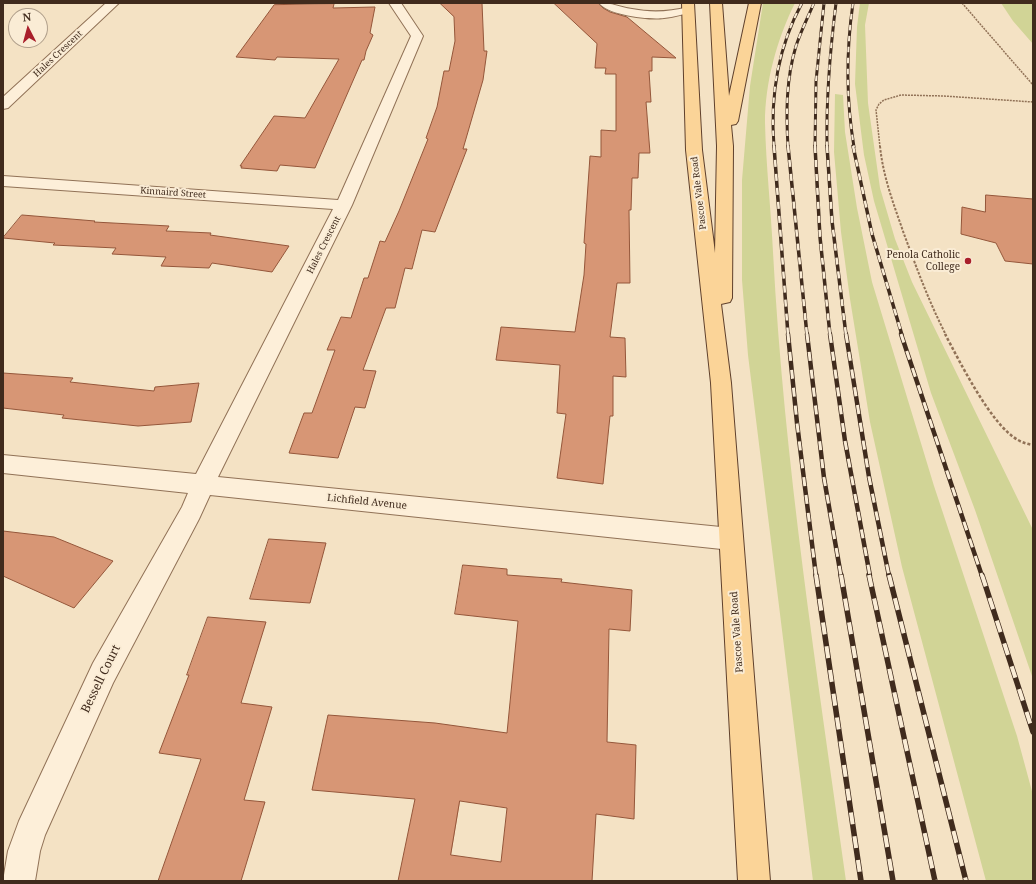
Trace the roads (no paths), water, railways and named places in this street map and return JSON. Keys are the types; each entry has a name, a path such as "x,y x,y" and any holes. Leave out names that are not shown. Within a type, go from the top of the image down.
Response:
{"main road":[{"name":"Pascoe Vale Road","path":"716,3 725,146 721,383"},
{"path":"725,146 755,3"},
{"name":"Pascoe Vale Road","path":"688,7 694,150 721,383 754,881"}],"street":[{"name":"Hales Crescent","path":"3,105 113,3"},
{"name":"Hales Crescent","path":"203,485 215,458 344,206 417,36 395,3"},
{"name":"Kinnaird Street","path":"3,181 344,206"},
{"name":"Lichfield Avenue","path":"3,464 731,539"},
{"name":"Bessell Court","path":"19,881 24,851 30,832 103,673 191,512 203,485"}],"lane":[{"path":"604,3 616,8 655,15 668,14 688,7"}],"railway":[{"path":"774,147 773,109 777,73 781,55 793,20 802,3"},
{"path":"788,147 787,109 790,71 796,46 814,3"},
{"path":"815,146 816,81 824,3"},
{"path":"827,146 829,75 836,3"},
{"path":"853,3 849,39 848,93 854,147"},
{"path":"774,146 788,335"},
{"path":"788,146 807,335"},
{"path":"815,146 820,237 830,335"},
{"path":"827,146 832,221 846,335"},
{"path":"853,146 872,234 902,335"},
{"path":"788,334 797,423 816,576"},
{"path":"807,334 824,478 841,576"},
{"path":"830,334 845,441 870,576"},
{"path":"846,334 869,477 889,576"},
{"path":"901,334 982,576"},
{"path":"816,575 861,881"},
{"path":"841,575 893,881"},
{"path":"869,575 935,881"},
{"path":"889,575 966,881"},
{"path":"982,575 1033,732"}],"place":[{"name":"Penola Catholic College","path":"968,261"}]}
